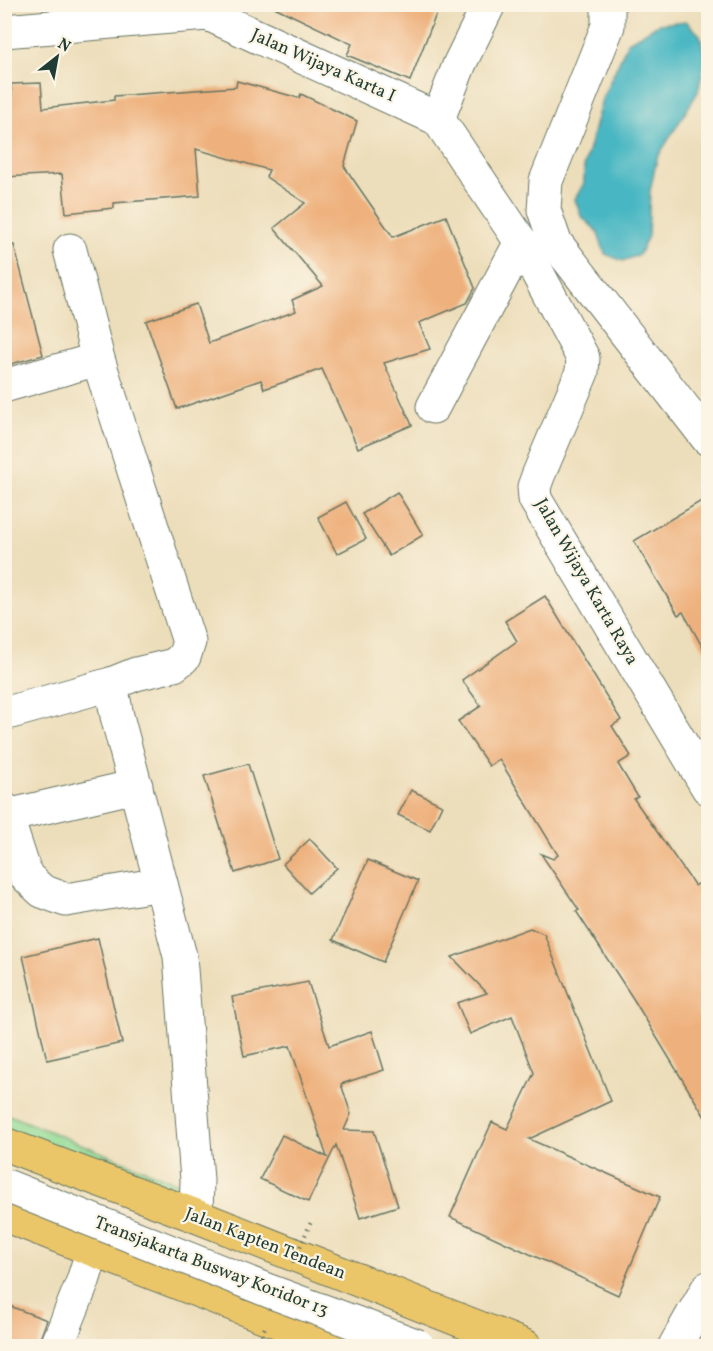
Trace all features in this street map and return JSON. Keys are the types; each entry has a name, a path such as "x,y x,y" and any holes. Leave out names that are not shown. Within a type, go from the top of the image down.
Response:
{"main road":[{"name":"Jalan Kapten Tendean","path":"4,1144 196,1216 525,1347"},
{"path":"4,1215 294,1328 335,1347"}],"street":[{"path":"438,119 460,63 489,4"},
{"path":"608,4 608,26 546,181 544,210 555,242 708,439"},
{"name":"Jalan Wijaya Karta I","path":"4,31 201,8 438,119"},
{"name":"Jalan Wijaya Karta Raya","path":"438,119 521,242 583,358 584,365 538,476 534,488 535,499 708,788"},
{"path":"433,407 521,242"},
{"path":"4,714 111,684 136,674 174,665 184,657 189,642 98,359 70,250"},
{"path":"4,386 98,359"},
{"path":"111,684 180,956 197,1180 196,1216"},
{"path":"136,786 6,813 26,876 42,891 66,900 161,884"},
{"name":"Transjakarta Busway Koridor 13","path":"4,1185 269,1291 418,1347"},
{"path":"57,1347 93,1249"},
{"path":"675,1347 708,1288"}],"green space":[{"path":"4,1113 197,1191 196,1216 5,1144"}],"water":[{"path":"686,21 700,35 705,60 698,92 657,158 650,191 648,236 639,255 623,261 605,254 597,231 581,216 575,199 584,183 584,167 602,99 628,42 659,24"}],"building":[{"path":"268,4 440,4 410,81 347,55 352,44"},
{"path":"237,81 299,98 301,94 357,121 344,166 393,237 446,216 475,288 467,303 419,323 430,349 384,363 412,425 358,448 322,369 264,389 261,380 177,409 146,321 196,304 209,343 296,311 292,300 323,286 274,228 305,203 266,177 269,170 196,149 200,196 114,203 114,208 66,213 62,174 4,177 4,100 12,100 11,84 41,83 43,108 114,100 114,96 236,87"},
{"path":"14,245 43,355 4,366 4,246"},
{"path":"397,492 423,535 389,556 362,514"},
{"path":"708,497 708,657 683,612 678,615 634,541"},
{"path":"346,502 366,539 337,554 318,517"},
{"path":"545,596 621,720 612,726 631,756 618,764 638,797 634,799 695,886 708,877 708,1122 634,1000 576,911 579,910 541,854 553,859 558,855 499,759 489,766 458,721 481,706 462,680 517,641 505,621"},
{"path":"248,764 278,859 235,873 204,776"},
{"path":"411,790 442,805 430,830 398,815"},
{"path":"310,839 337,868 309,893 283,864"},
{"path":"368,860 418,881 383,962 333,940"},
{"path":"530,928 544,934 611,1101 529,1139 660,1197 618,1295 450,1217 492,1122 507,1129 534,1073 512,1016 470,1034 457,1003 487,993 452,957"},
{"path":"98,938 122,1043 47,1060 23,956"},
{"path":"308,982 329,1046 372,1031 384,1070 341,1084 351,1114 344,1130 374,1131 398,1206 360,1218 336,1145 308,1202 260,1179 282,1135 327,1157 290,1046 244,1056 232,997"},
{"path":"4,1304 47,1320 37,1347 4,1347"}]}
